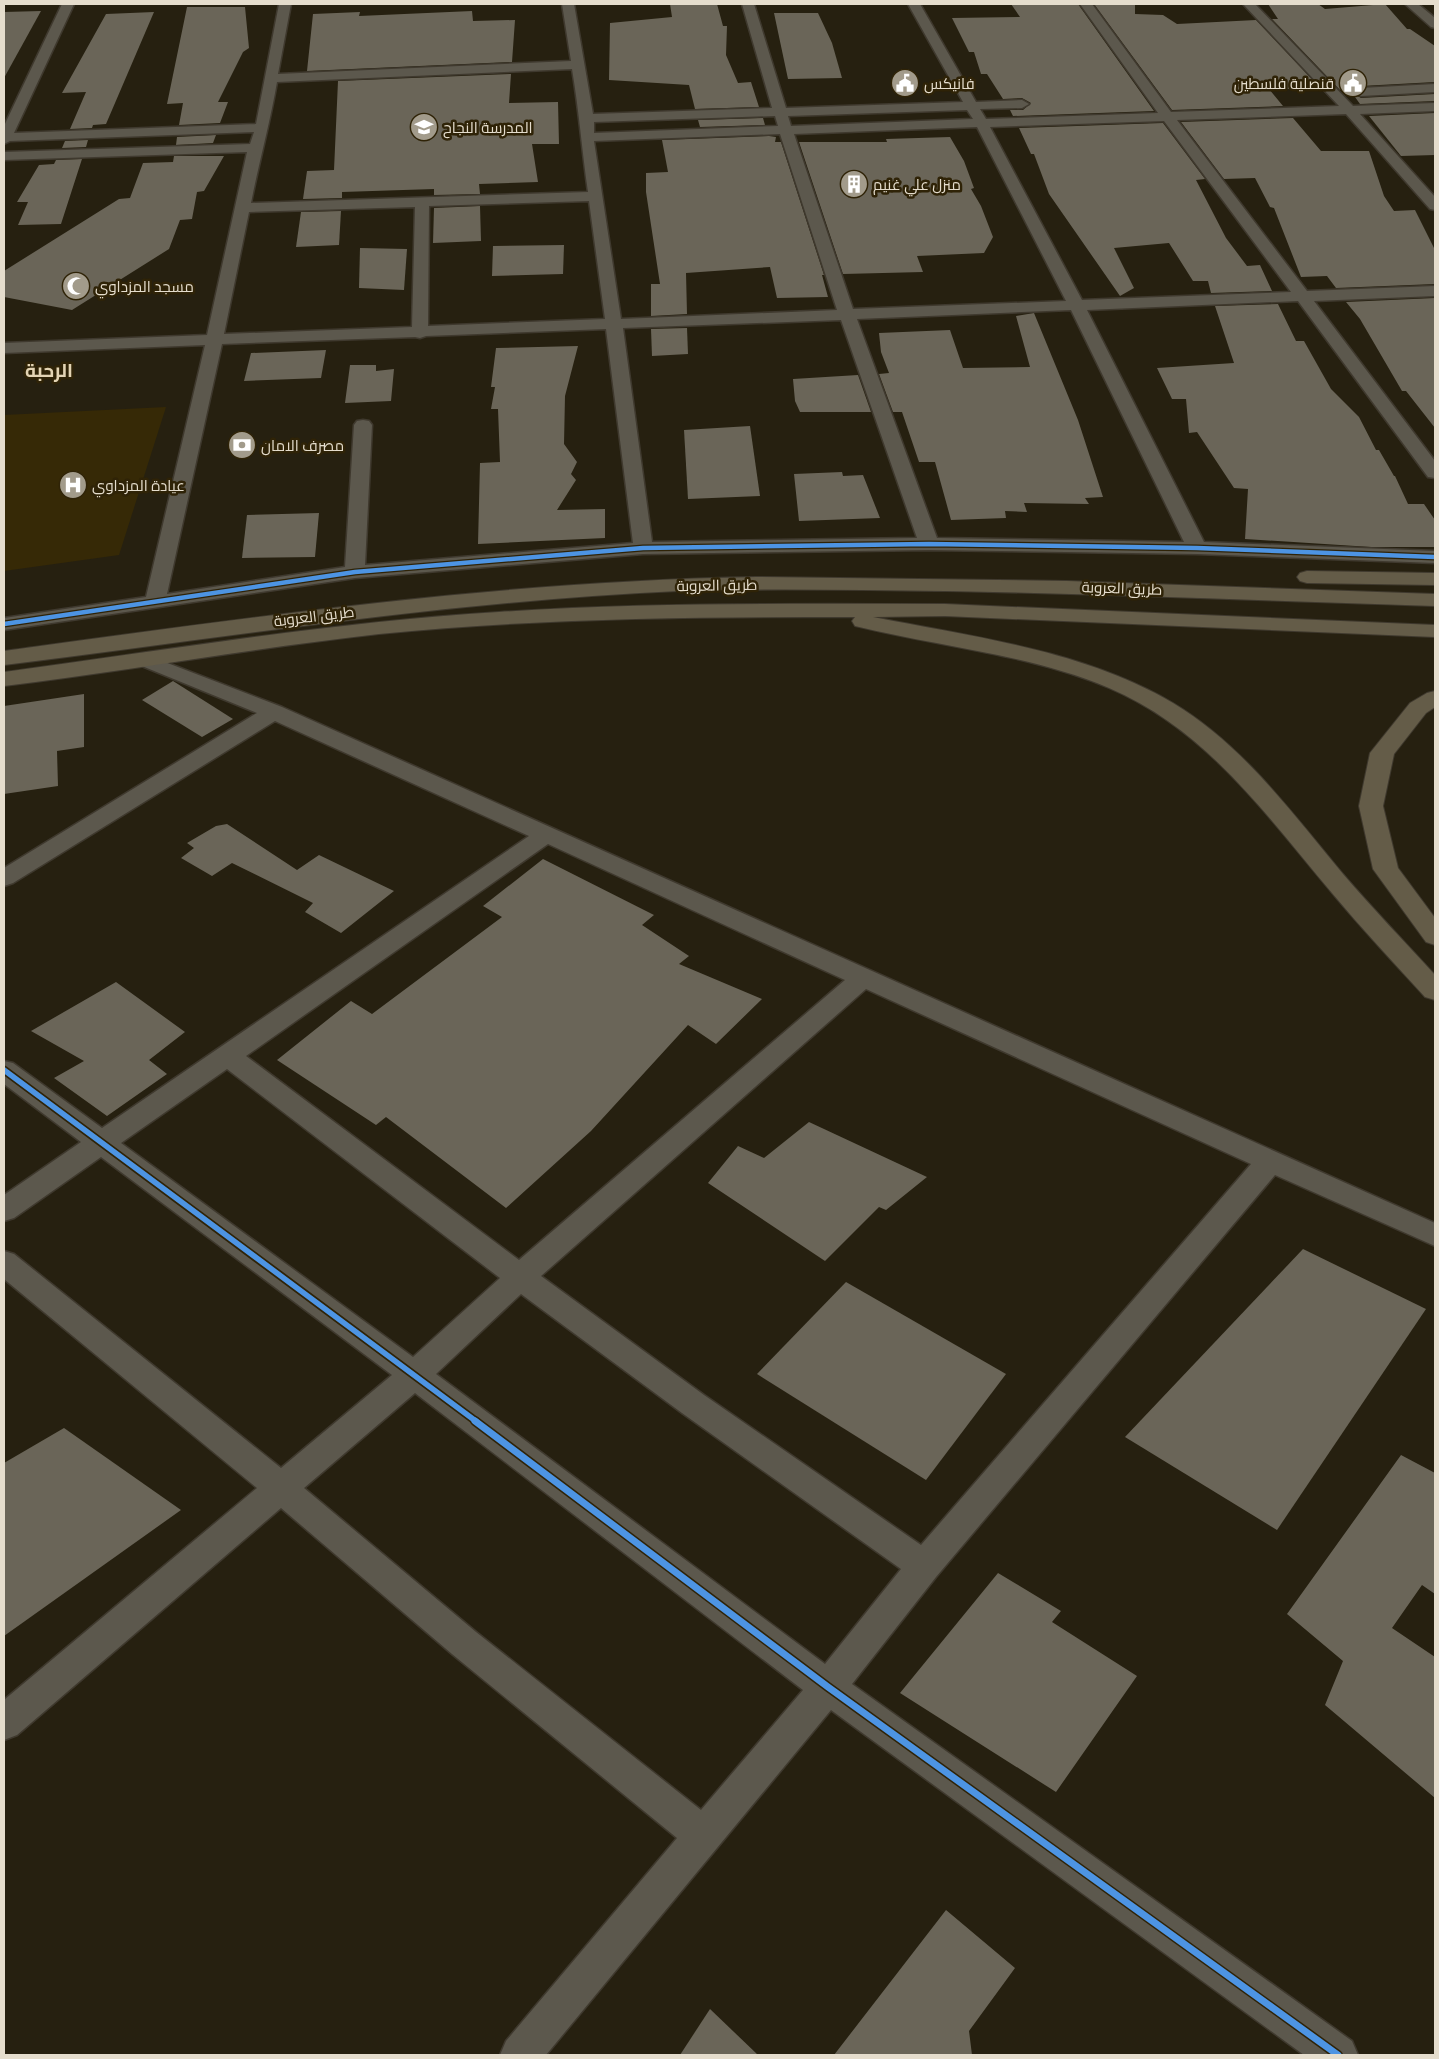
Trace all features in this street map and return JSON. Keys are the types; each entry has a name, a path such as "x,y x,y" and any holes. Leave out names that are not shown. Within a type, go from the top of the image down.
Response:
{"highway":[{"path":"1116,587 1202,580 1270,578 1354,577 1435,579"},
{"name":"طريق العروبة","path":"4,658 423,603 532,593 646,586 789,583 1116,587 1435,600"},
{"path":"796,610 1027,654 1080,669 1131,690 1167,709 1201,732 1261,794 1344,892 1435,992"},
{"name":"طريق العروبة","path":"4,679 378,628 498,618 647,611 945,610 1435,631"},
{"path":"1435,698 1418,708 1382,753 1371,806 1386,869 1435,936"}],"street":[{"path":"68,4 4,138 262,128"},
{"path":"155,602 215,338 255,148 262,128 285,4"},
{"path":"568,4 587,118 587,137 643,548"},
{"path":"748,4 778,111 846,315 929,544"},
{"path":"914,4 982,124 1077,306 1197,548"},
{"path":"1086,4 1168,117 1435,473"},
{"path":"1249,4 1350,110 1435,206"},
{"path":"1411,4 1435,24"},
{"path":"272,78 577,65"},
{"path":"1313,94 1435,88"},
{"path":"1136,101 1175,99"},
{"path":"587,118 1039,104"},
{"path":"587,137 1435,107"},
{"path":"4,156 255,148"},
{"path":"242,208 596,196"},
{"path":"420,333 422,202"},
{"path":"4,348 215,338 420,333 1435,291"},
{"path":"355,572 363,425"},
{"path":"4,624 355,572 643,548 929,544 1197,548 1435,557"},
{"path":"144,660 274,712 1435,1235"},
{"path":"4,878 274,712"},
{"path":"4,1210 547,834"},
{"path":"4,1723 414,1374 520,1278 864,977"},
{"path":"226,1056 520,1278 693,1404 924,1566"},
{"path":"4,1070 414,1374 828,1687 1338,2055"},
{"path":"520,2055 828,1687 924,1566 1271,1160"},
{"path":"4,1262 280,1487 464,1643 703,1836"}],"shaded area":[{"name":"عيادة المزداوي","path":"166,407 119,555 4,571 4,415"}],"building":[{"path":"670,4 717,4 723,26 727,26 726,55 738,83 751,82 759,107 695,109 689,85 609,80 610,23 672,17"},
{"path":"1011,4 1078,4 1154,111 1013,116 1010,110 1023,110 1031,103 1022,98 1003,99 987,74 981,74 974,52 969,52 952,18 1020,17"},
{"path":"1094,4 1135,4 1135,14 1163,15 1177,24 1256,20 1321,89 1269,89 1283,106 1172,110"},
{"path":"1268,4 1318,4 1325,9 1385,4 1407,29 1410,29 1435,46 1435,82 1361,86 1352,93 1350,90 1340,90 1272,19 1278,19"},
{"path":"187,7 245,7 249,48 243,52 218,102 228,102 220,123 179,125 183,103 167,104"},
{"path":"41,11 4,78 4,12"},
{"path":"472,11 473,21 515,20 512,62 307,71 313,14 360,12 359,16"},
{"path":"154,12 106,124 93,125 92,128 70,129 86,92 62,93 106,14"},
{"path":"774,13 818,13 832,43 842,78 788,79"},
{"path":"511,74 509,103 558,102 559,144 532,144 538,182 479,184 480,194 434,195 434,189 342,192 342,198 303,199 307,171 334,170 338,81"},
{"path":"1352,93 1361,98 1435,94 1435,101 1360,104"},
{"path":"1435,113 1435,155 1401,156 1369,116"},
{"path":"763,118 765,125 700,127 698,120"},
{"path":"1293,118 1321,151 1369,151 1384,196 1394,211 1415,210 1435,250 1435,284 1336,288 1327,276 1301,277 1274,208 1270,207 1255,178 1224,179 1181,122"},
{"path":"1163,123 1205,179 1196,180 1226,238 1247,266 1260,265 1272,291 1211,293 1208,281 1193,281 1169,243 1114,248 1134,288 1120,296 1049,194 1034,154 1031,154 1019,128"},
{"path":"216,135 213,143 176,145 177,137"},
{"path":"776,137 775,142 781,142 824,275 822,275 828,297 777,298 770,267 686,273 687,314 651,316 651,284 660,284 646,192 646,173 668,172 662,140"},
{"path":"950,137 964,161 974,188 971,189 981,206 993,237 984,253 917,256 923,272 843,274 799,142 887,142 886,139"},
{"path":"88,140 86,147 62,148 65,141"},
{"path":"174,156 224,156 204,191 197,192 192,219 180,220 169,249 72,310 4,297 4,271 119,199 130,198 143,163 173,162"},
{"path":"82,159 61,224 18,225 28,202 17,202 39,165 54,164 56,160"},
{"path":"480,206 481,241 433,243 434,208"},
{"path":"341,211 339,245 296,247 301,212"},
{"path":"564,245 563,274 492,276 493,246"},
{"path":"360,248 407,249 404,290 359,288"},
{"path":"1435,298 1435,428 1406,391 1402,391 1360,319 1346,302"},
{"path":"1278,304 1296,341 1304,341 1331,389 1359,417 1376,450 1379,450 1395,476 1408,504 1424,504 1435,520 1435,547 1371,547 1245,539 1248,489 1234,488 1197,432 1189,433 1186,399 1172,399 1157,368 1234,363 1215,306"},
{"path":"1034,313 1078,420 1103,497 1085,498 1089,504 1024,503 1027,512 1005,511 1006,518 951,520 935,462 919,462 902,412 893,412 879,374 889,373 881,352 879,333 950,330 963,368 1030,367 1016,316"},
{"path":"687,328 688,354 652,356 651,329"},
{"path":"578,346 565,396 564,444 577,462 571,474 576,480 557,510 605,509 605,538 478,544 480,463 500,462 498,409 491,409 495,387 491,387 496,348"},
{"path":"326,350 321,378 244,381 251,353"},
{"path":"350,365 376,365 376,371 394,369 391,401 345,403"},
{"path":"858,375 871,412 800,412 795,401 793,379"},
{"path":"750,426 760,496 688,499 684,430"},
{"path":"842,472 843,476 863,475 880,518 799,521 794,474"},
{"path":"319,513 315,557 242,558 247,515"},
{"path":"173,681 233,719 202,737 142,700"},
{"path":"84,694 84,747 57,751 58,786 4,794 4,706"},
{"path":"227,824 297,870 319,855 394,891 341,933 305,912 313,903 232,863 212,876 181,858 194,848 187,843 216,826"},
{"path":"543,859 654,915 642,925 689,956 679,964 762,999 716,1044 688,1025 591,1131 506,1208 386,1117 376,1125 277,1060 351,1001 372,1014 502,917 483,906"},
{"path":"116,982 185,1032 149,1060 167,1074 107,1116 54,1078 84,1061 31,1031"},
{"path":"809,1122 927,1177 886,1210 879,1207 825,1261 708,1183 738,1146 764,1158"},
{"path":"1303,1249 1426,1309 1277,1530 1125,1437"},
{"path":"846,1282 1006,1374 926,1480 757,1374"},
{"path":"64,1428 181,1510 4,1636 4,1463"},
{"path":"1401,1455 1435,1473 1435,1594 1422,1585 1392,1628 1435,1657 1435,1798 1325,1705 1343,1661 1287,1614"},
{"path":"998,1573 1061,1611 1052,1622 1137,1676 1056,1792 900,1693"},
{"path":"946,1910 1015,1968 969,2031 972,2055 834,2055"},
{"path":"710,2009 758,2055 680,2055"}],"cycle path":[{"path":"4,624 355,572 643,548 929,544 1197,548 1435,557"},
{"path":"4,1070 414,1375 828,1687 1338,2055"}],"place":[{"name":"فانيكس","path":"905,83"},
{"name":"قنصلية فلسطين","path":"1353,83"},
{"name":"المدرسة النجاح","path":"424,127"},
{"name":"منزل علي غنيم","path":"854,184"},
{"name":"مسجد المزداوي","path":"76,286"},
{"name":"مصرف الامان","path":"242,445"},
{"name":"عيادة المزداوي","path":"73,485"}],"district":[{"name":"الرحبة","path":"49,370"}]}
